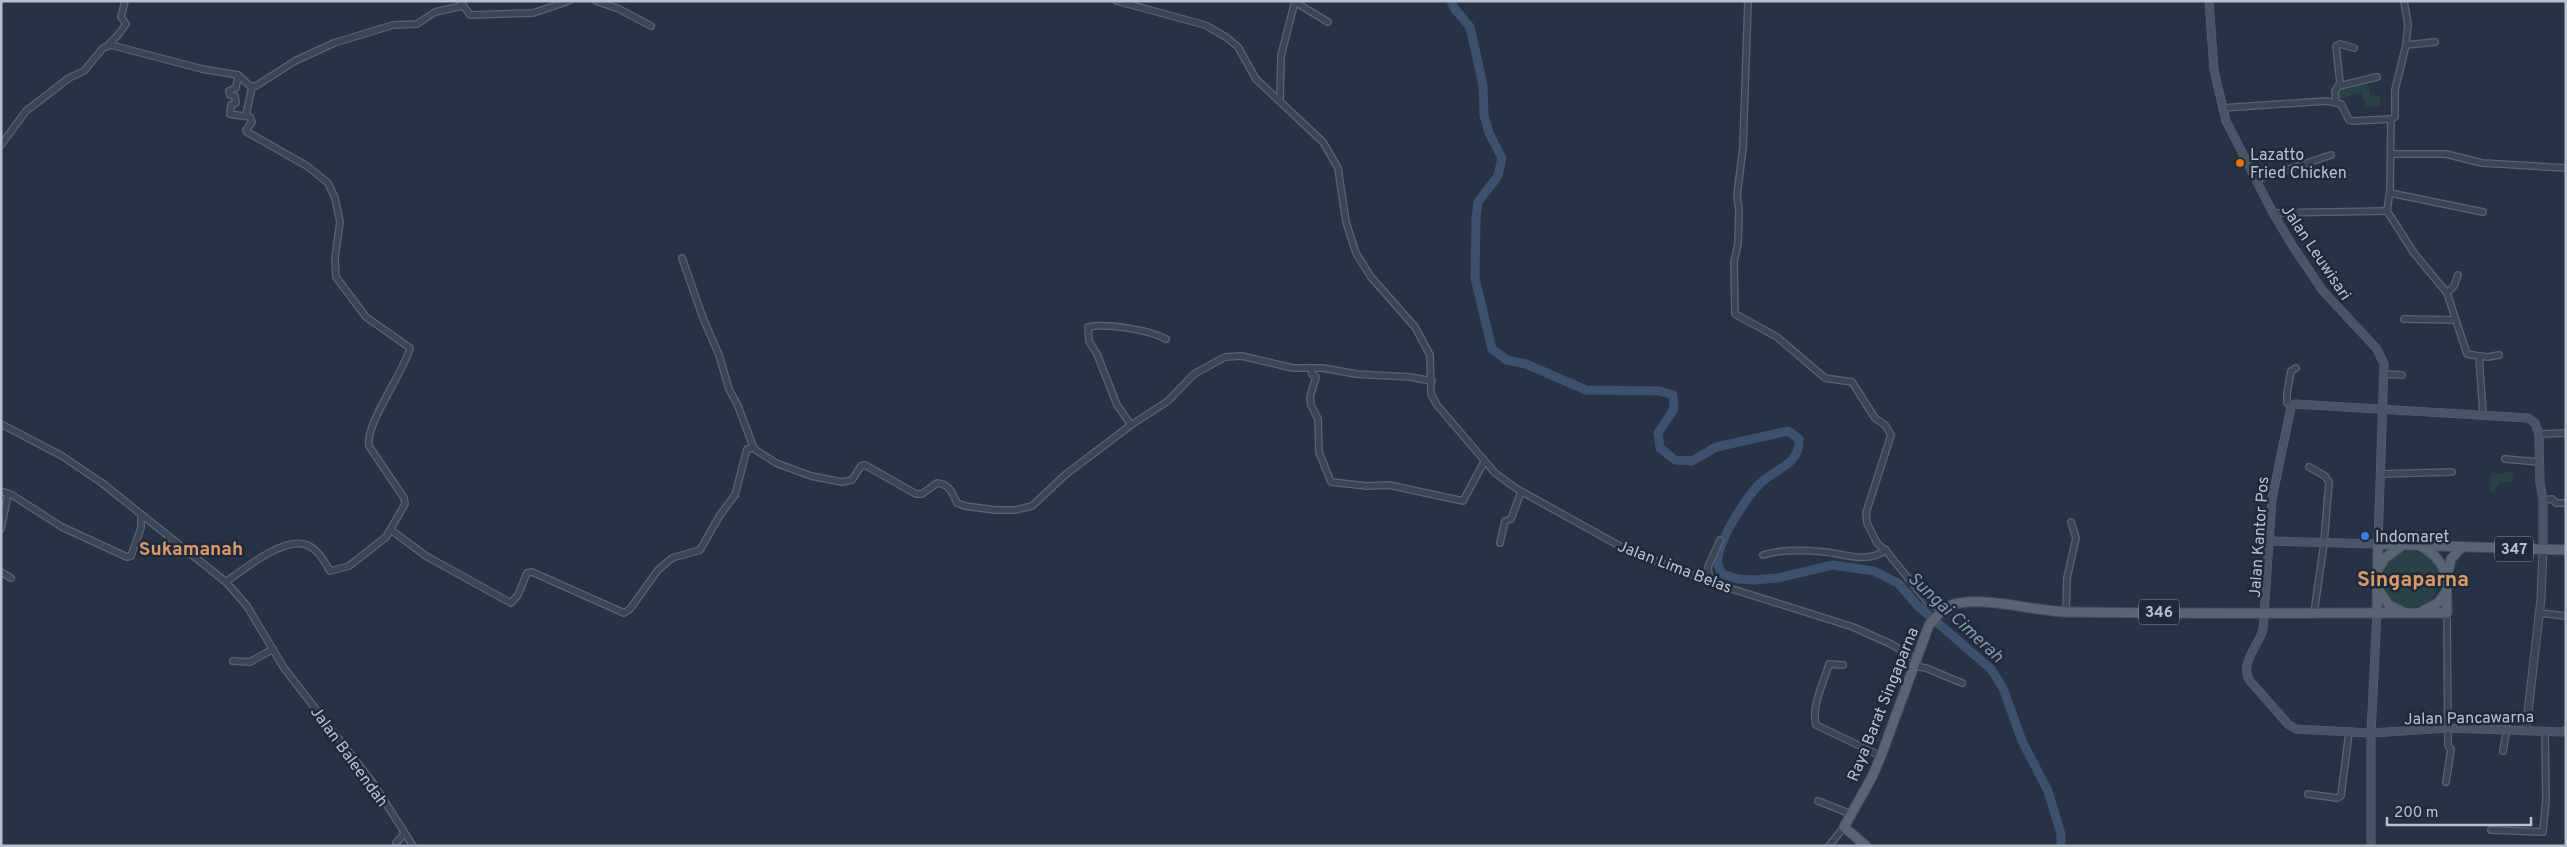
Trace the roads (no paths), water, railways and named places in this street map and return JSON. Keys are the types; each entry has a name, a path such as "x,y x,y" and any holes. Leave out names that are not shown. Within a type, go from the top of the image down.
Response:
{"main road":[{"name":"Jalan Leuwisari","path":"2209,1 2214,70 2222,108 2256,180 2273,214 2323,291 2377,349 2382,358 2384,374 2378,544"},
{"path":"2293,406 2302,404 2528,418 2534,422 2538,434 2543,500 2542,550"},
{"name":"Jalan Kantor Pos","path":"2293,406 2275,477 2266,612 2263,630 2253,648 2247,669 2250,681 2293,728 2349,732"},
{"path":"2270,541 2463,547"},
{"path":"2371,846 2371,733 2379,568 2378,544"},
{"path":"2379,568 2385,558 2403,545"},
{"path":"2360,613 2447,613 2445,571 2440,560 2432,552 2420,546"},
{"path":"2417,613 2435,605 2446,588 2450,559 2463,547"},
{"name":"347","path":"2463,547 2566,550"},
{"path":"2360,613 2373,606 2378,593"},
{"path":"2378,593 2389,605 2404,613"},
{"name":"Raya Barat Singaparna","path":"1844,827 1881,756 1929,625 1942,611 1958,603 1980,602 2066,612"},
{"name":"346","path":"2066,612 2360,613"},
{"name":"Jalan Pancawarna","path":"2349,732 2371,733 2448,728 2566,730"},
{"path":"1844,827 1866,846"}],"street":[{"path":"1,145 26,111 69,78 84,71 124,29 126,24 121,17 125,1"},
{"path":"246,115 252,87 314,51 334,43 392,25 417,24 435,12 461,4 470,14 508,15 533,13 569,1"},
{"path":"596,1 619,9 651,26"},
{"name":"Jalan Lima Belas","path":"1117,1 1205,25 1226,37 1238,47 1256,80 1280,100 1323,142 1338,168 1346,222 1356,253 1371,277 1415,327 1430,355 1431,394 1437,405 1495,473 1521,492 1627,550 1710,582 1852,627 1891,644 1914,663 1962,683"},
{"path":"1748,1 1742,148 1737,195 1739,210 1738,244 1734,262 1735,314 1777,337 1824,378 1852,382 1875,418 1891,434 1866,516 1867,523 1875,540 1886,550 1929,604 1942,611"},
{"path":"2222,108 2336,102 2341,104 2349,120 2391,119 2395,117 2395,90 2406,45 2408,24 2404,1"},
{"path":"1280,100 1281,56 1295,2 1328,22"},
{"path":"2406,45 2435,42"},
{"path":"2339,86 2336,46 2340,44 2354,48"},
{"path":"106,46 238,75 252,87"},
{"path":"226,582 262,556 293,544 306,544 312,547 333,572 348,566 386,537 402,511 404,498 369,446 368,436 410,348 366,317 336,277 335,258 340,222 335,198 328,183 307,166 247,132 246,130 252,122 250,116 230,113 231,105 236,103 235,96 230,95 229,91 236,88 238,75"},
{"path":"2336,102 2335,91 2339,86 2376,77"},
{"path":"2391,119 2390,193 2387,211 2414,253 2447,293 2467,354 2490,357 2499,355"},
{"path":"2391,154 2446,154 2482,163 2566,168"},
{"path":"2256,180 2331,155"},
{"path":"2390,193 2483,212"},
{"path":"2273,214 2387,211"},
{"path":"682,258 719,355 729,389 738,406 754,448 776,463 823,479 842,482 852,480 861,466 866,464 916,494 922,494 937,483 942,483 952,491 957,503 962,506 991,510 1015,510 1032,506 1060,479 1131,425 1168,401 1194,374 1224,357 1237,355 1290,368 1402,376 1432,381"},
{"path":"2447,293 2454,286 2458,275"},
{"path":"2404,319 2456,320"},
{"path":"1131,425 1116,405 1097,354 1089,340 1088,327 1098,326 1134,330 1157,334 1166,340"},
{"path":"2479,356 2483,414"},
{"path":"1311,368 1312,374 1316,377 1310,397 1311,405 1318,419 1319,452 1331,482 1367,486 1389,485 1463,501 1484,462"},
{"path":"2293,406 2288,403 2287,393 2291,372 2296,368"},
{"path":"2384,374 2402,375"},
{"name":"Jalan Baleendah","path":"4,425 62,456 102,483 226,582 247,606 284,668 373,783 413,846"},
{"path":"2538,434 2566,433"},
{"path":"391,530 426,556 511,603 518,595 529,572 557,581 621,613 630,609 658,570 672,558 700,550 720,516 732,501 740,481 744,455 747,449 754,448"},
{"path":"2505,460 2539,462"},
{"path":"2309,466 2325,476 2329,482 2324,543 2314,612"},
{"path":"2381,474 2452,472"},
{"path":"1,491 62,527 127,557 131,556 140,528 141,516"},
{"path":"1500,543 1504,521 1510,519 1521,492"},
{"path":"2,526 8,494"},
{"path":"2543,500 2552,499 2556,503 2566,503"},
{"path":"2066,612 2067,578 2076,538 2071,522"},
{"path":"1710,582 1708,567 1720,540"},
{"path":"1763,555 1777,552 1813,550 1862,558 1876,556 1886,550"},
{"path":"2526,729 2540,613 2542,550"},
{"path":"1,572 11,578"},
{"path":"2446,782 2452,750 2448,746 2447,613"},
{"path":"2540,613 2566,616"},
{"path":"233,661 250,662 273,649"},
{"path":"1842,666 1829,664 1821,686 1814,718 1816,725 1881,756"},
{"path":"2503,751 2507,728"},
{"path":"2491,830 2543,832 2546,799 2545,730"},
{"path":"2308,794 2337,798 2341,796 2349,732"},
{"path":"1818,800 1851,814"},
{"path":"1829,846 1844,827"},
{"path":"396,843 404,834"}],"waterway":[{"name":"Sungai Cimerah","path":"1451,1 1454,8 1470,27 1483,85 1484,115 1489,133 1502,158 1498,176 1478,202 1476,218 1475,278 1492,349 1507,360 1526,364 1586,390 1660,391 1673,395 1674,409 1658,433 1660,448 1675,460 1692,461 1716,447 1788,431 1799,439 1793,459 1758,486 1734,519 1718,555 1718,565 1722,574 1738,579 1754,580 1778,578 1832,565 1874,571 1898,583 1918,606 1991,669 2003,688 2022,741 2048,791 2061,834 2061,846"}],"place":[{"name":"Lazatto Fried Chicken","path":"2240,163"},
{"name":"Indomaret","path":"2365,536"}],"district":[{"name":"Sukamanah","path":"191,548"},
{"name":"Singaparna","path":"2413,579"}]}
